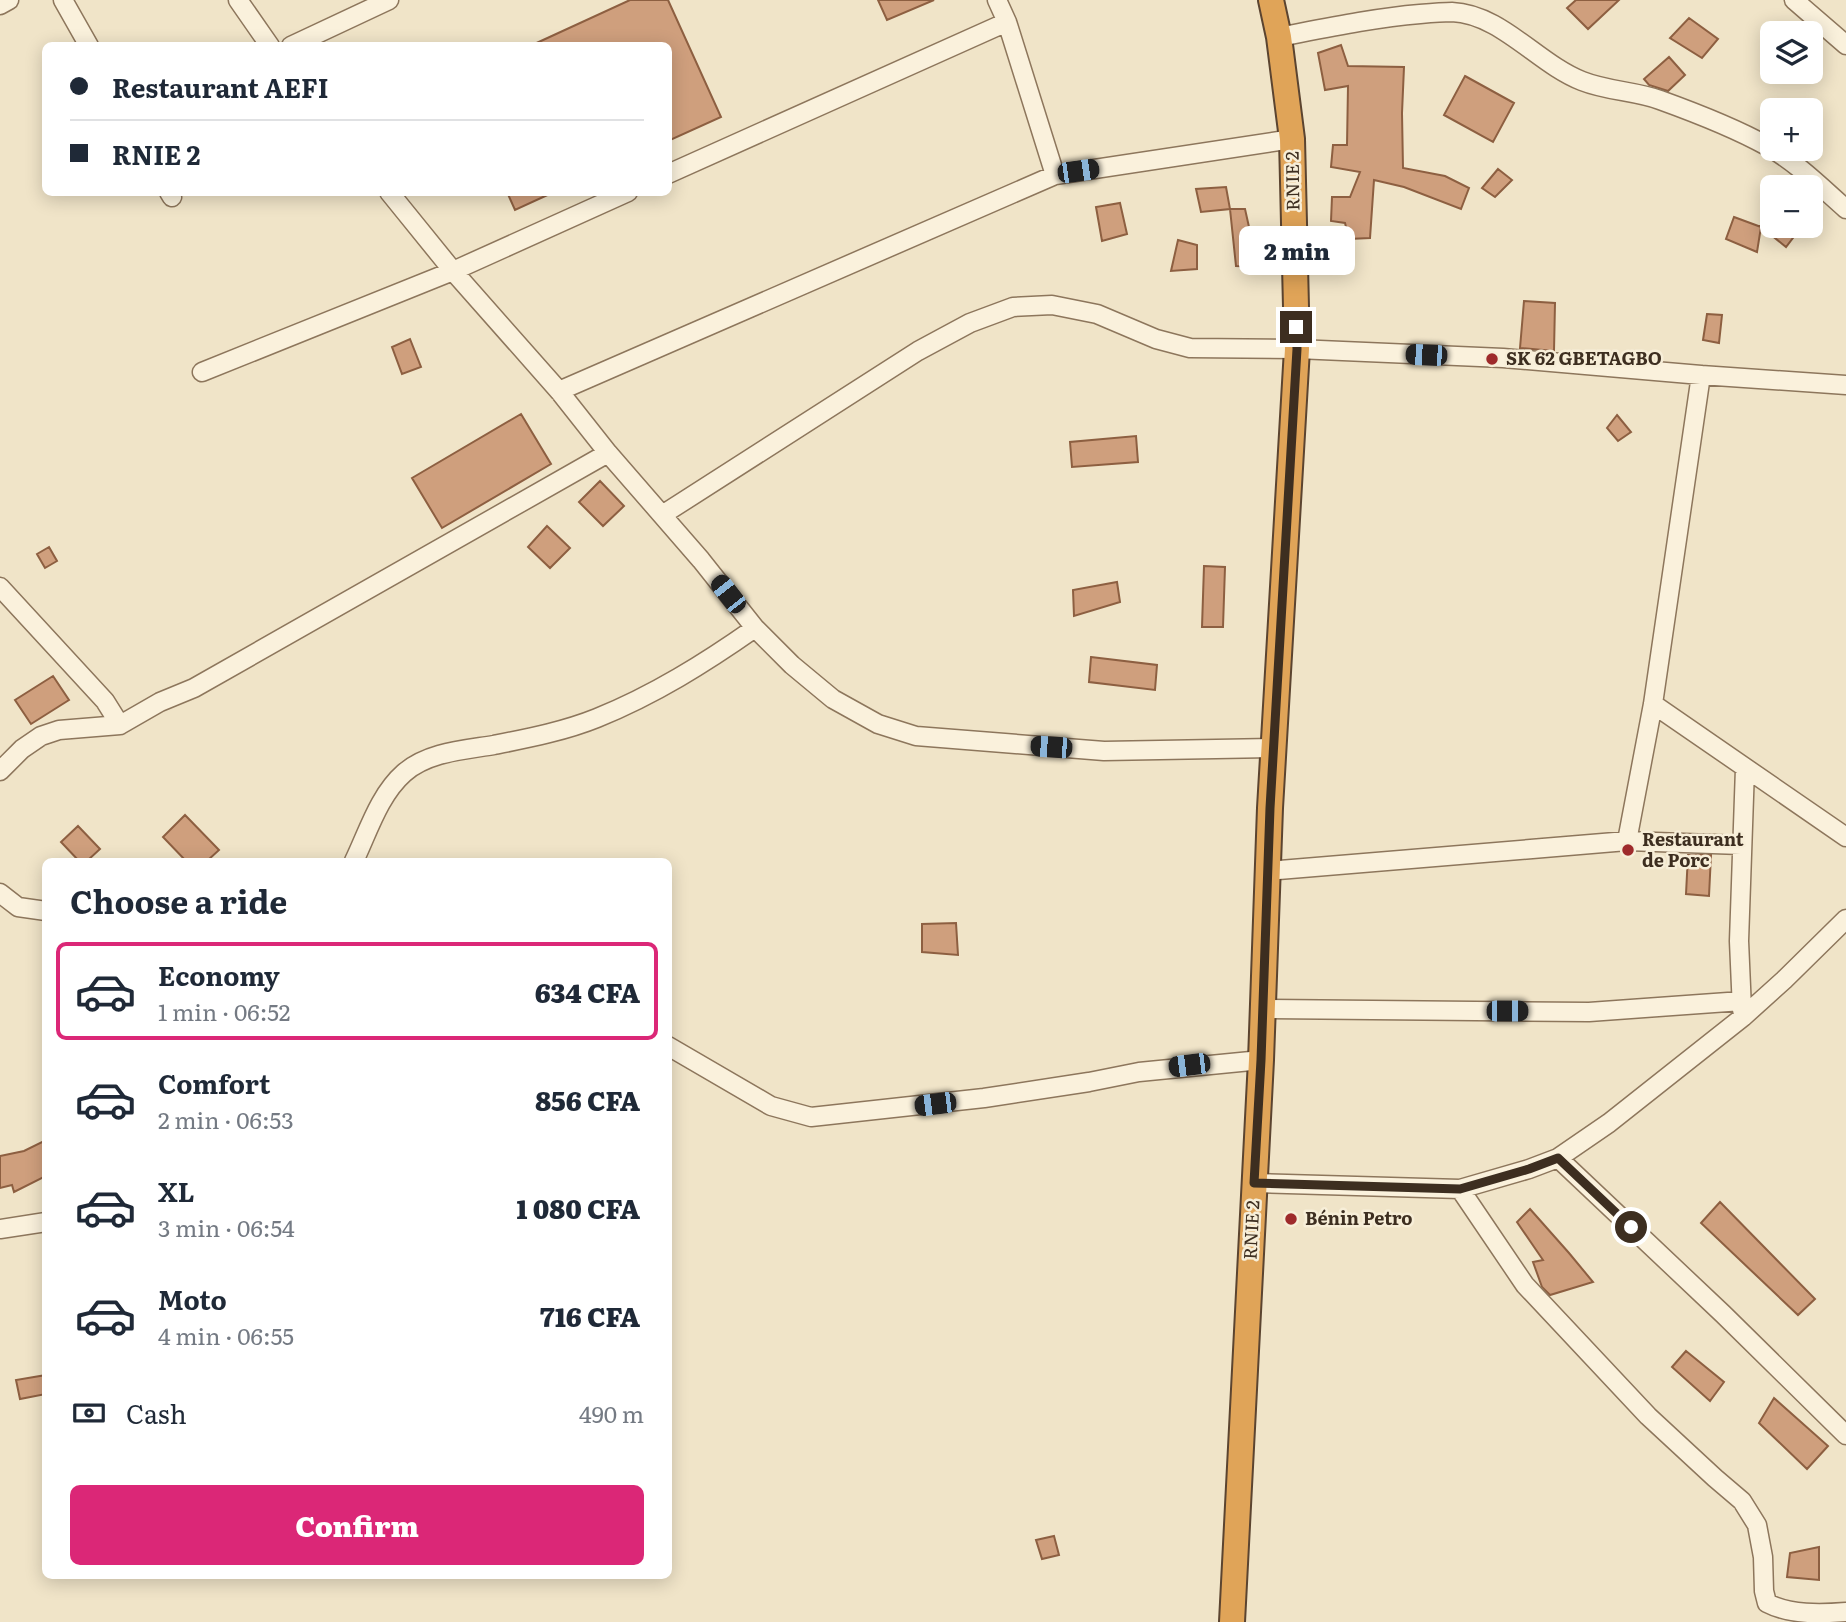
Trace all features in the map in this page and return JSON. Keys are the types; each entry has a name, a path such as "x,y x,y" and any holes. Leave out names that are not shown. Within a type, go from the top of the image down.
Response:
{"highway":[{"name":"RNIE 2","path":"1232,1622 1274,748 1297,349 1292,139 1279,37 1271,0"}],"street":[{"path":"0,5 9,0"},
{"path":"64,0 87,42"},
{"path":"238,0 268,42"},
{"path":"300,42 389,0"},
{"path":"998,0 1055,174"},
{"path":"1794,0 1846,45"},
{"path":"1279,37 1392,16 1454,12 1478,17 1555,67 1582,81 1657,99 1730,127 1769,147 1809,176 1846,209"},
{"path":"672,172 1007,22"},
{"path":"559,391 1055,174 1292,139"},
{"path":"392,196 453,271 559,391 608,453 701,560 755,628 792,665 833,699 878,724 916,736 1104,751 1274,748"},
{"path":"202,372 453,271 619,196"},
{"path":"662,516 918,351 971,323 1013,307 1052,305 1097,314 1156,338 1191,348 1297,349 1503,358 1846,385"},
{"path":"1627,841 1653,704 1700,375"},
{"path":"0,771 22,749 41,736 59,730 120,725 160,702 194,688 608,453"},
{"path":"0,587 105,701 120,725"},
{"path":"356,858 387,791 418,763 449,752 543,734 597,718 705,663 755,628"},
{"path":"1653,704 1846,837"},
{"path":"1742,1009 1739,941 1745,768"},
{"path":"1268,871 1627,841 1741,845"},
{"path":"0,893 18,907 42,910"},
{"path":"1254,1183 1460,1189 1558,1158 1609,1123 1742,1009 1784,980 1846,919"},
{"path":"1263,1009 1589,1012 1742,1009"},
{"path":"672,1048 771,1105 811,1118 984,1098 1139,1072 1261,1060"},
{"path":"1558,1158 1846,1435"},
{"path":"1460,1189 1525,1285 1648,1416 1742,1502 1757,1525 1767,1603 1777,1608 1821,1614 1846,1612"},
{"path":"0,1229 42,1223"}],"building":[{"path":"630,0 668,0 721,117 672,139 672,42 539,42"},
{"path":"878,0 934,0 887,20"},
{"path":"1576,0 1619,0 1588,29 1567,8"},
{"path":"1689,18 1718,39 1702,58 1670,38"},
{"path":"1341,45 1348,66 1404,67 1403,168 1445,176 1469,188 1461,209 1404,187 1374,180 1370,238 1349,239 1345,223 1331,221 1332,197 1350,197 1360,172 1331,167 1333,145 1347,145 1348,86 1325,90 1318,53"},
{"path":"1669,57 1685,75 1668,91 1649,85 1644,79"},
{"path":"1465,76 1514,103 1493,142 1444,115"},
{"path":"1498,169 1512,180 1495,197 1482,188"},
{"path":"1226,187 1230,209 1201,212 1196,189"},
{"path":"509,196 545,196 515,210"},
{"path":"1120,203 1127,234 1102,241 1096,207"},
{"path":"1230,209 1245,209 1249,227 1262,228 1259,267 1236,266"},
{"path":"1734,217 1760,227 1757,252 1726,239"},
{"path":"1775,238 1793,238 1786,247"},
{"path":"1178,240 1197,245 1197,269 1171,271"},
{"path":"1524,301 1555,303 1554,351 1520,348"},
{"path":"1707,314 1722,315 1719,343 1703,340"},
{"path":"410,339 421,367 402,374 392,347"},
{"path":"521,414 551,464 442,528 412,478"},
{"path":"1617,415 1631,432 1618,441 1607,428"},
{"path":"1136,436 1138,462 1072,467 1070,442"},
{"path":"600,481 624,506 603,526 579,502"},
{"path":"547,526 570,548 550,568 528,547"},
{"path":"49,547 57,561 45,568 37,554"},
{"path":"1204,566 1225,567 1223,627 1202,627"},
{"path":"1117,582 1120,602 1074,616 1073,590"},
{"path":"1091,657 1157,665 1155,690 1089,682"},
{"path":"53,676 69,700 31,724 15,700"},
{"path":"185,815 219,850 210,858 183,858 163,837"},
{"path":"78,826 100,849 90,858 76,858 61,842"},
{"path":"1688,855 1711,855 1709,896 1686,894"},
{"path":"956,923 958,955 922,952 922,924"},
{"path":"42,1142 42,1178 14,1192 12,1185 0,1188 0,1156 24,1151"},
{"path":"1720,1202 1815,1299 1798,1315 1701,1223"},
{"path":"1530,1209 1593,1282 1550,1295 1542,1287 1533,1262 1543,1260 1517,1222"},
{"path":"1686,1351 1724,1382 1710,1401 1672,1367"},
{"path":"42,1376 42,1395 20,1399 16,1380"},
{"path":"1774,1398 1828,1446 1807,1469 1759,1423"},
{"path":"1054,1536 1059,1555 1042,1559 1036,1540"},
{"path":"1819,1547 1819,1580 1787,1577 1790,1553"}],"place":[{"name":"SK 62 GBETAGBO","path":"1492,359"},
{"name":"Restaurant de Porc","path":"1628,850"},
{"name":"Bénin Petro","path":"1291,1219"}],"route":[{"path":"1296,327 1297,349 1270,808 1254,1183 1460,1189 1558,1158 1631,1227"}]}
